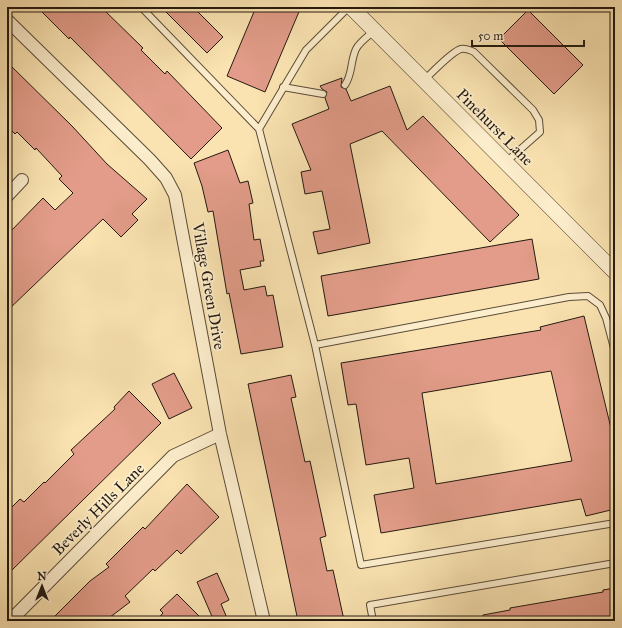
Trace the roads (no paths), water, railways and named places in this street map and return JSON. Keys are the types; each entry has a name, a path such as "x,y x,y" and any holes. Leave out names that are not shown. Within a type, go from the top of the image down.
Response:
{"street":[{"name":"Pinehurst Lane","path":"350,7 615,272"},
{"name":"Village Green Drive","path":"7,20 150,160 166,178 175,195 220,434 264,621"},
{"path":"7,196 22,180"},
{"name":"Beverly Hills Lane","path":"10,621 173,456 220,434"}],"lane":[{"path":"141,7 259,129 315,345 361,565 615,523"},
{"path":"259,129 306,50 350,7"},
{"path":"345,85 351,77 352,60 356,48 374,30"},
{"path":"424,80 460,49 467,49 474,52 533,110 539,120 540,132 505,163"},
{"path":"283,87 323,94"},
{"path":"315,345 569,297 588,296 600,305 606,318 615,352"},
{"path":"373,621 370,605 615,563"}]}
